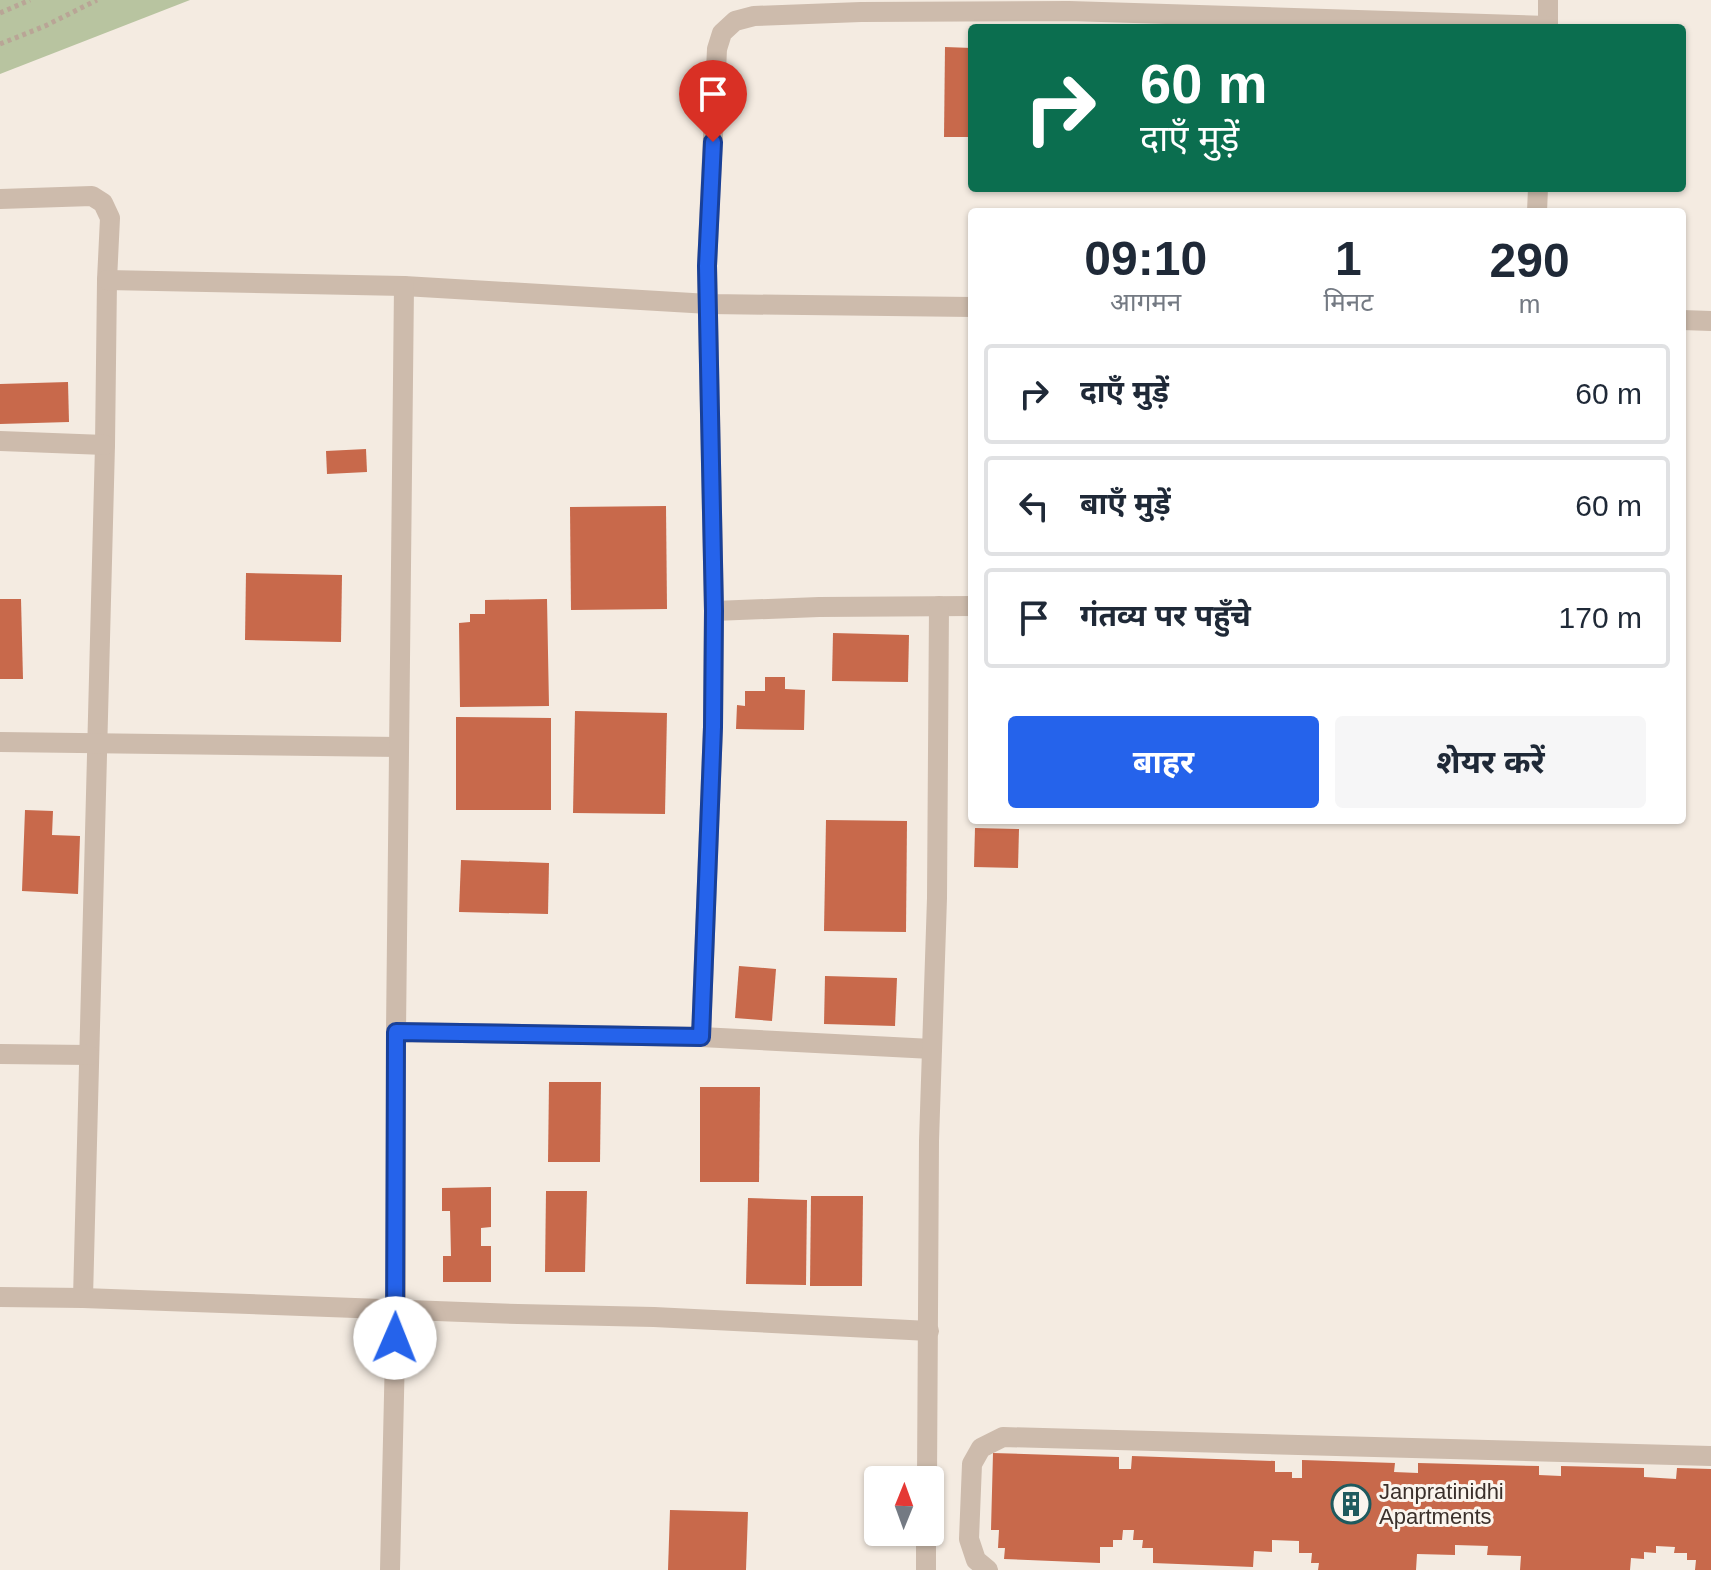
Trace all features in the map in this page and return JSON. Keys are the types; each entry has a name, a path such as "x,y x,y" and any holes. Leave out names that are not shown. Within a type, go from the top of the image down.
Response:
{"street":[{"path":"1548,0 1548,24"},
{"path":"701,1037 713,727 714,611 707,266 717,49 722,33 735,21 754,16 1070,5 1302,9 1507,24"},
{"path":"0,199 92,196 103,203 110,218 83,1298"},
{"path":"107,280 404,286 709,304 968,307"},
{"path":"390,1570 396,1309 404,286"},
{"path":"1686,320 1711,321"},
{"path":"0,441 105,445"},
{"path":"927,1466 929,1141 937,898 939,606"},
{"path":"714,611 968,606"},
{"path":"0,742 399,747"},
{"path":"396,1032 701,1037 932,1049"},
{"path":"0,1054 89,1055"},
{"path":"0,1297 654,1317 929,1331"},
{"path":"988,1570 976,1560 969,1539 972,1464 981,1448 1003,1437 1711,1456"},
{"path":"926,1546 926,1570"}],"path":[{"path":"0,13 30,0"},
{"path":"0,44 97,0"}],"green space":[{"path":"0,0 190,0 0,74"}],"building":[{"path":"945,47 968,48 968,137 944,137"},
{"path":"68,382 69,422 0,424 0,384"},
{"path":"366,449 367,472 327,474 326,451"},
{"path":"666,506 667,609 571,610 570,507"},
{"path":"246,573 342,575 341,642 245,640"},
{"path":"0,599 21,599 23,679 0,679"},
{"path":"547,599 549,706 460,707 459,623 470,622 470,614 485,614 485,600"},
{"path":"833,633 909,635 908,682 832,681"},
{"path":"765,677 785,677 785,689 805,690 804,730 736,729 737,705 745,706 745,691 765,691"},
{"path":"575,711 667,713 665,814 573,813"},
{"path":"456,717 551,718 551,810 456,810"},
{"path":"25,810 53,811 52,835 80,836 78,894 22,891"},
{"path":"826,820 907,821 906,932 824,931"},
{"path":"975,828 1019,829 1018,868 974,867"},
{"path":"461,860 549,863 548,914 459,912"},
{"path":"739,966 776,969 772,1021 735,1018"},
{"path":"825,976 897,978 895,1026 824,1024"},
{"path":"549,1082 601,1082 600,1162 548,1162"},
{"path":"700,1087 760,1087 759,1182 700,1182"},
{"path":"491,1187 491,1227 481,1228 481,1246 491,1246 491,1282 443,1282 443,1256 451,1256 450,1211 442,1211 442,1188"},
{"path":"546,1191 587,1191 585,1272 545,1272"},
{"path":"811,1196 863,1196 862,1286 810,1286"},
{"path":"748,1198 807,1200 806,1285 746,1284"},
{"name":"Janpratinidhi Apartments","path":"993,1453 1119,1457 1119,1469 1131,1469 1132,1456 1275,1461 1275,1472 1292,1472 1292,1478 1302,1478 1302,1460 1395,1463 1394,1472 1418,1473 1418,1463 1539,1466 1539,1475 1561,1476 1561,1466 1644,1468 1644,1477 1676,1479 1677,1468 1711,1469 1711,1570 1695,1570 1696,1560 1687,1560 1687,1553 1674,1553 1675,1547 1656,1546 1656,1553 1644,1552 1644,1559 1631,1558 1630,1570 1520,1570 1521,1556 1487,1555 1488,1546 1455,1545 1455,1555 1417,1554 1416,1570 1318,1570 1319,1563 1311,1563 1312,1553 1299,1553 1299,1541 1272,1540 1272,1552 1254,1551 1253,1567 1153,1563 1153,1548 1142,1548 1143,1540 1133,1540 1134,1530 1123,1530 1122,1540 1113,1540 1113,1547 1100,1547 1100,1563 1004,1559 1005,1548 998,1548 999,1530 991,1530"},
{"path":"670,1510 748,1512 746,1570 668,1570"}],"place":[{"name":"Janpratinidhi Apartments","path":"1351,1504"}],"route":[{"path":"395,1338 396,1032 701,1037 713,727 714,611 707,266 713,142"}]}
